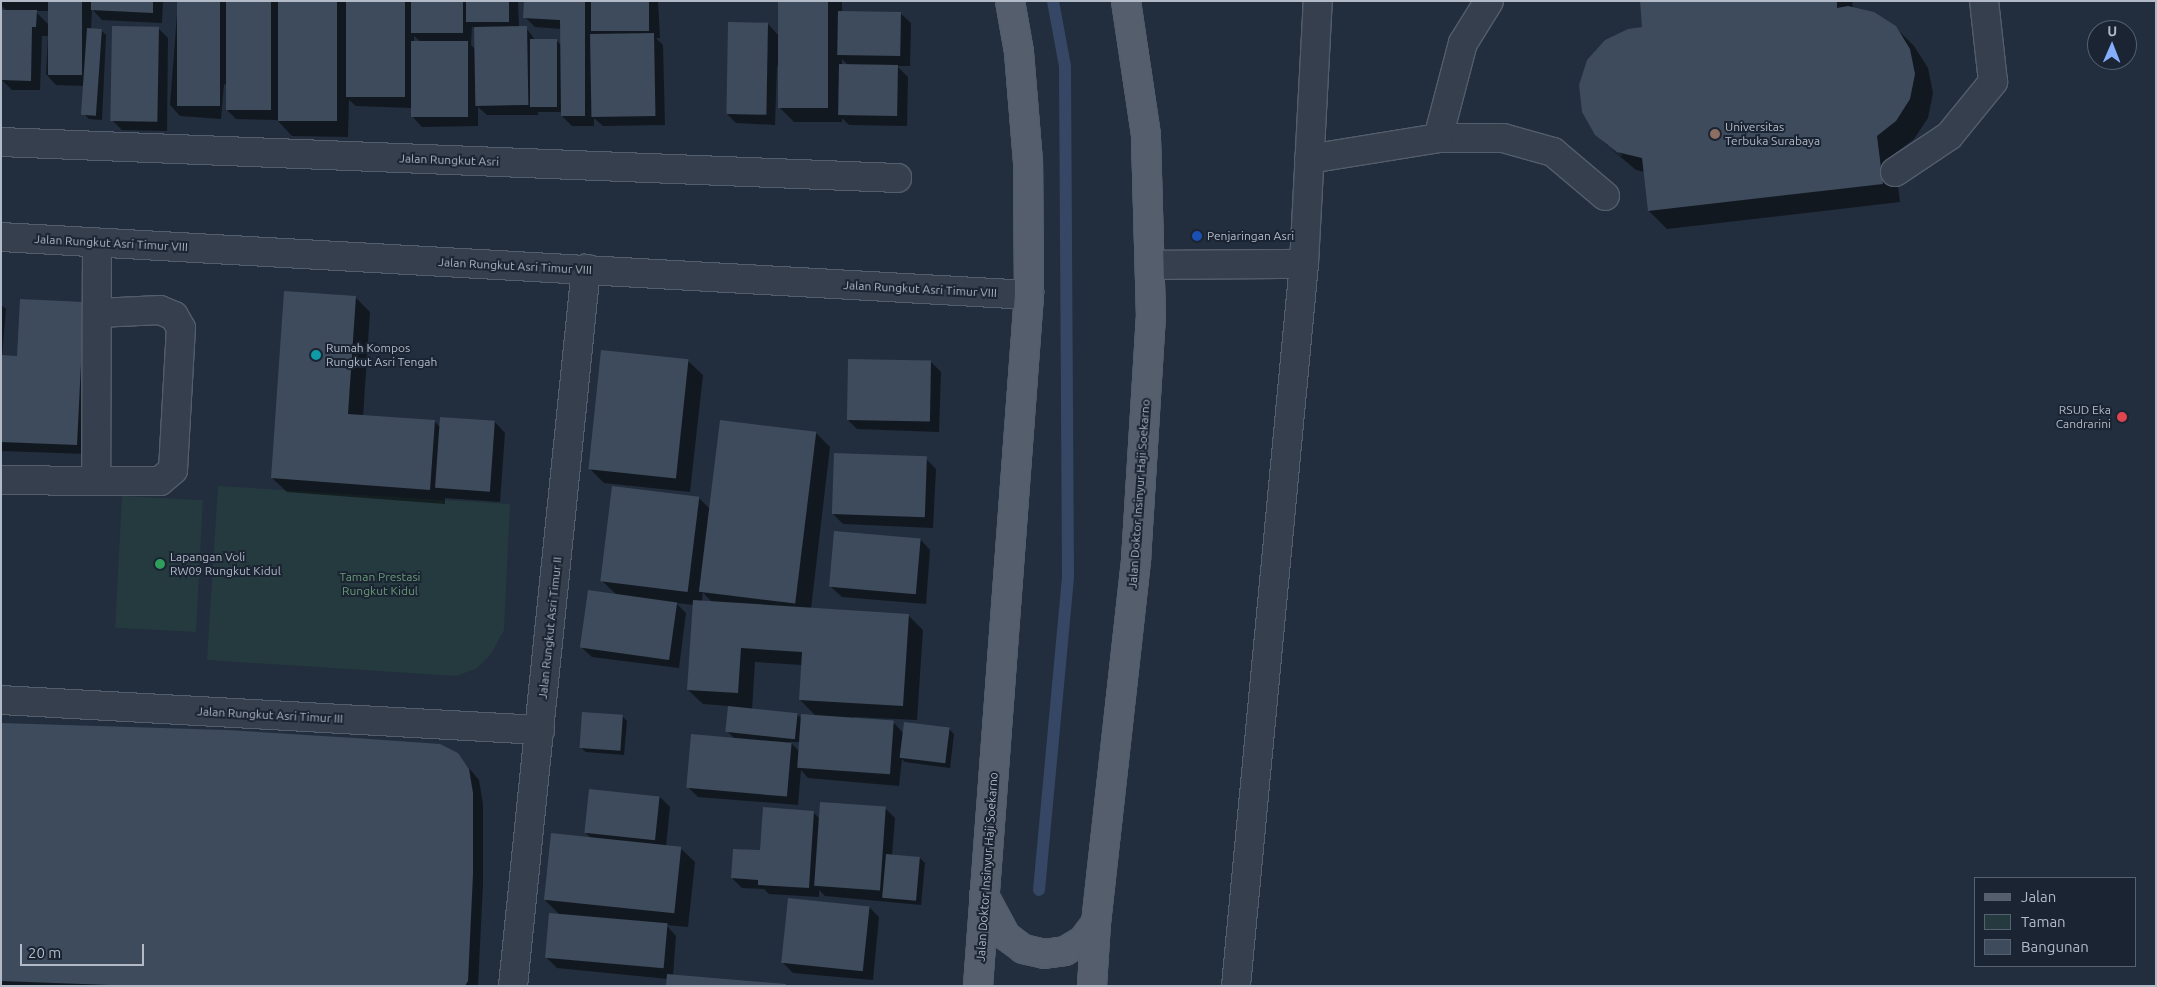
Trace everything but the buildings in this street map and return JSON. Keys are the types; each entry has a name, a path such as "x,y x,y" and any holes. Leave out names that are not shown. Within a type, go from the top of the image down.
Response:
{"main road":[{"name":"Jalan Doktor Insinyur Haji Soekarno","path":"978,986 1029,295 1028,162 1019,52 1010,1"},
{"name":"Jalan Doktor Insinyur Haji Soekarno","path":"1092,986 1096,924 1136,560 1151,317 1146,135 1126,1"},
{"path":"984,895 1006,936 1023,949 1044,954 1065,951 1083,940 1096,924"}],"street":[{"path":"1236,986 1304,264 1318,1"},
{"path":"1438,138 1463,43 1489,1"},
{"path":"1895,172 1949,136 1993,82 1984,1"},
{"path":"1309,159 1438,138 1503,138 1553,152 1605,196"},
{"name":"Jalan Rungkut Asri","path":"1,142 897,178"},
{"name":"Jalan Rungkut Asri Timur VIII","path":"1,237 1029,295"},
{"path":"96,481 98,243"},
{"path":"1150,266 1304,264"},
{"name":"Jalan Rungkut Asri Timur II","path":"513,986 586,269"},
{"path":"1,480 160,481 173,470 181,328 174,316 160,310 98,313"},
{"name":"Jalan Rungkut Asri Timur III","path":"1,700 540,730"}],"green space":[{"name":"Taman Prestasi Rungkut Kidul","path":"218,486 510,504 504,630 491,654 476,669 456,676 207,660"},
{"name":"Lapangan Voli RW09 Rungkut Kidul","path":"122,496 203,500 196,632 115,628"}],"waterway":[{"path":"1039,890 1068,576 1065,66 1053,1"}],"place":[{"name":"Universitas Terbuka Surabaya","path":"1715,134"},
{"name":"Penjaringan Asri","path":"1197,236"},
{"name":"Rumah Kompos Rungkut Asri Tengah","path":"316,355"},
{"name":"RSUD Eka Candrarini","path":"2122,417"},
{"name":"Lapangan Voli RW09 Rungkut Kidul","path":"160,564"}]}
